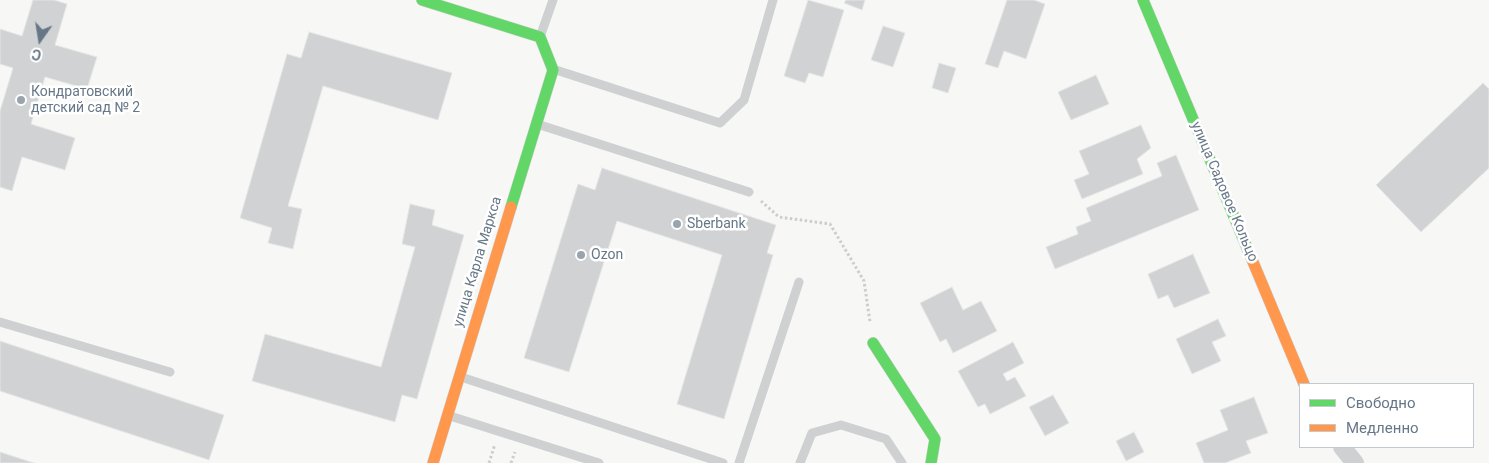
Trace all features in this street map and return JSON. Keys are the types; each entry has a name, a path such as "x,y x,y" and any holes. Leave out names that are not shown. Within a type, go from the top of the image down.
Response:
{"street":[{"path":"422,0 540,37 554,70"},
{"name":"улица Садовое Кольцо","path":"1143,0 1304,383"},
{"name":"улица Карла Маркса","path":"432,463 554,70"},
{"path":"872,343 934,438 930,463"},
{"path":"1343,448 1355,463"}],"lane":[{"path":"540,37 553,0"},
{"path":"554,70 720,123 744,100 772,0"},
{"path":"537,124 749,192"},
{"path":"739,463 799,282"},
{"path":"0,322 170,372"},
{"path":"459,376 723,463"},
{"path":"447,415 599,463"},
{"path":"800,463 812,433 841,425 886,439 902,463"}],"path":[{"path":"749,192 779,217 830,224 864,281 872,343"}],"building":[{"name":"Кондратовский детский сад № 2","path":"33,0 54,0 67,4 55,45 97,57 87,89 45,77 31,124 75,138 65,170 22,157 12,191 0,187 0,111 13,68 0,64 0,29 22,36"},
{"path":"808,0 844,10 823,77 809,73 805,83 784,76"},
{"path":"846,0 865,0 862,10 844,3"},
{"path":"1007,0 1034,0 1045,4 1026,59 1004,51 998,68 985,64"},
{"path":"883,26 905,33 893,67 871,60"},
{"path":"309,32 452,73 438,120 323,86 288,206 302,209 293,249 268,243 272,228 240,218 287,54 301,58"},
{"path":"939,63 956,68 948,93 932,88"},
{"path":"1096,75 1109,104 1071,120 1058,92"},
{"path":"1483,83 1489,89 1489,168 1421,232 1376,185"},
{"path":"1141,125 1151,148 1137,159 1143,174 1082,199 1074,180 1089,174 1079,151"},
{"path":"1176,155 1199,210 1055,269 1046,247 1078,234 1076,227 1091,221 1086,208 1162,176 1157,163"},
{"path":"602,168 776,225 767,253 773,255 724,419 677,404 722,255 617,221 569,372 524,358 578,184 595,190"},
{"path":"410,204 435,210 432,225 464,235 417,399 402,395 395,422 252,381 265,334 381,367 415,247 402,244"},
{"path":"1193,254 1210,293 1174,308 1168,295 1158,299 1148,274"},
{"path":"952,287 963,310 981,301 997,331 953,353 946,339 940,342 920,303"},
{"path":"1218,319 1226,336 1212,342 1221,361 1192,374 1176,339"},
{"path":"0,341 224,415 209,460 0,391"},
{"path":"1013,342 1024,363 1003,374 1007,381 1015,377 1026,396 990,414 985,404 978,407 958,371"},
{"path":"1053,395 1069,423 1045,436 1029,407"},
{"path":"1254,397 1268,433 1246,441 1251,453 1225,463 1204,463 1196,443 1228,430 1220,410"},
{"path":"1134,432 1144,452 1126,461 1116,441"},
{"path":"0,452 34,463 0,463"}],"traffic: fast":[{"path":"422,0 540,37 553,70 511,207"},
{"path":"1143,0 1248,250"},
{"path":"873,343 935,439 931,463"}],"traffic: slow":[{"path":"433,463 511,207"},
{"path":"1248,250 1304,383"}],"place":[{"name":"Кондратовский детский сад № 2","path":"21,100"},
{"name":"Sberbank","path":"677,224"},
{"name":"Ozon","path":"581,255"}]}
